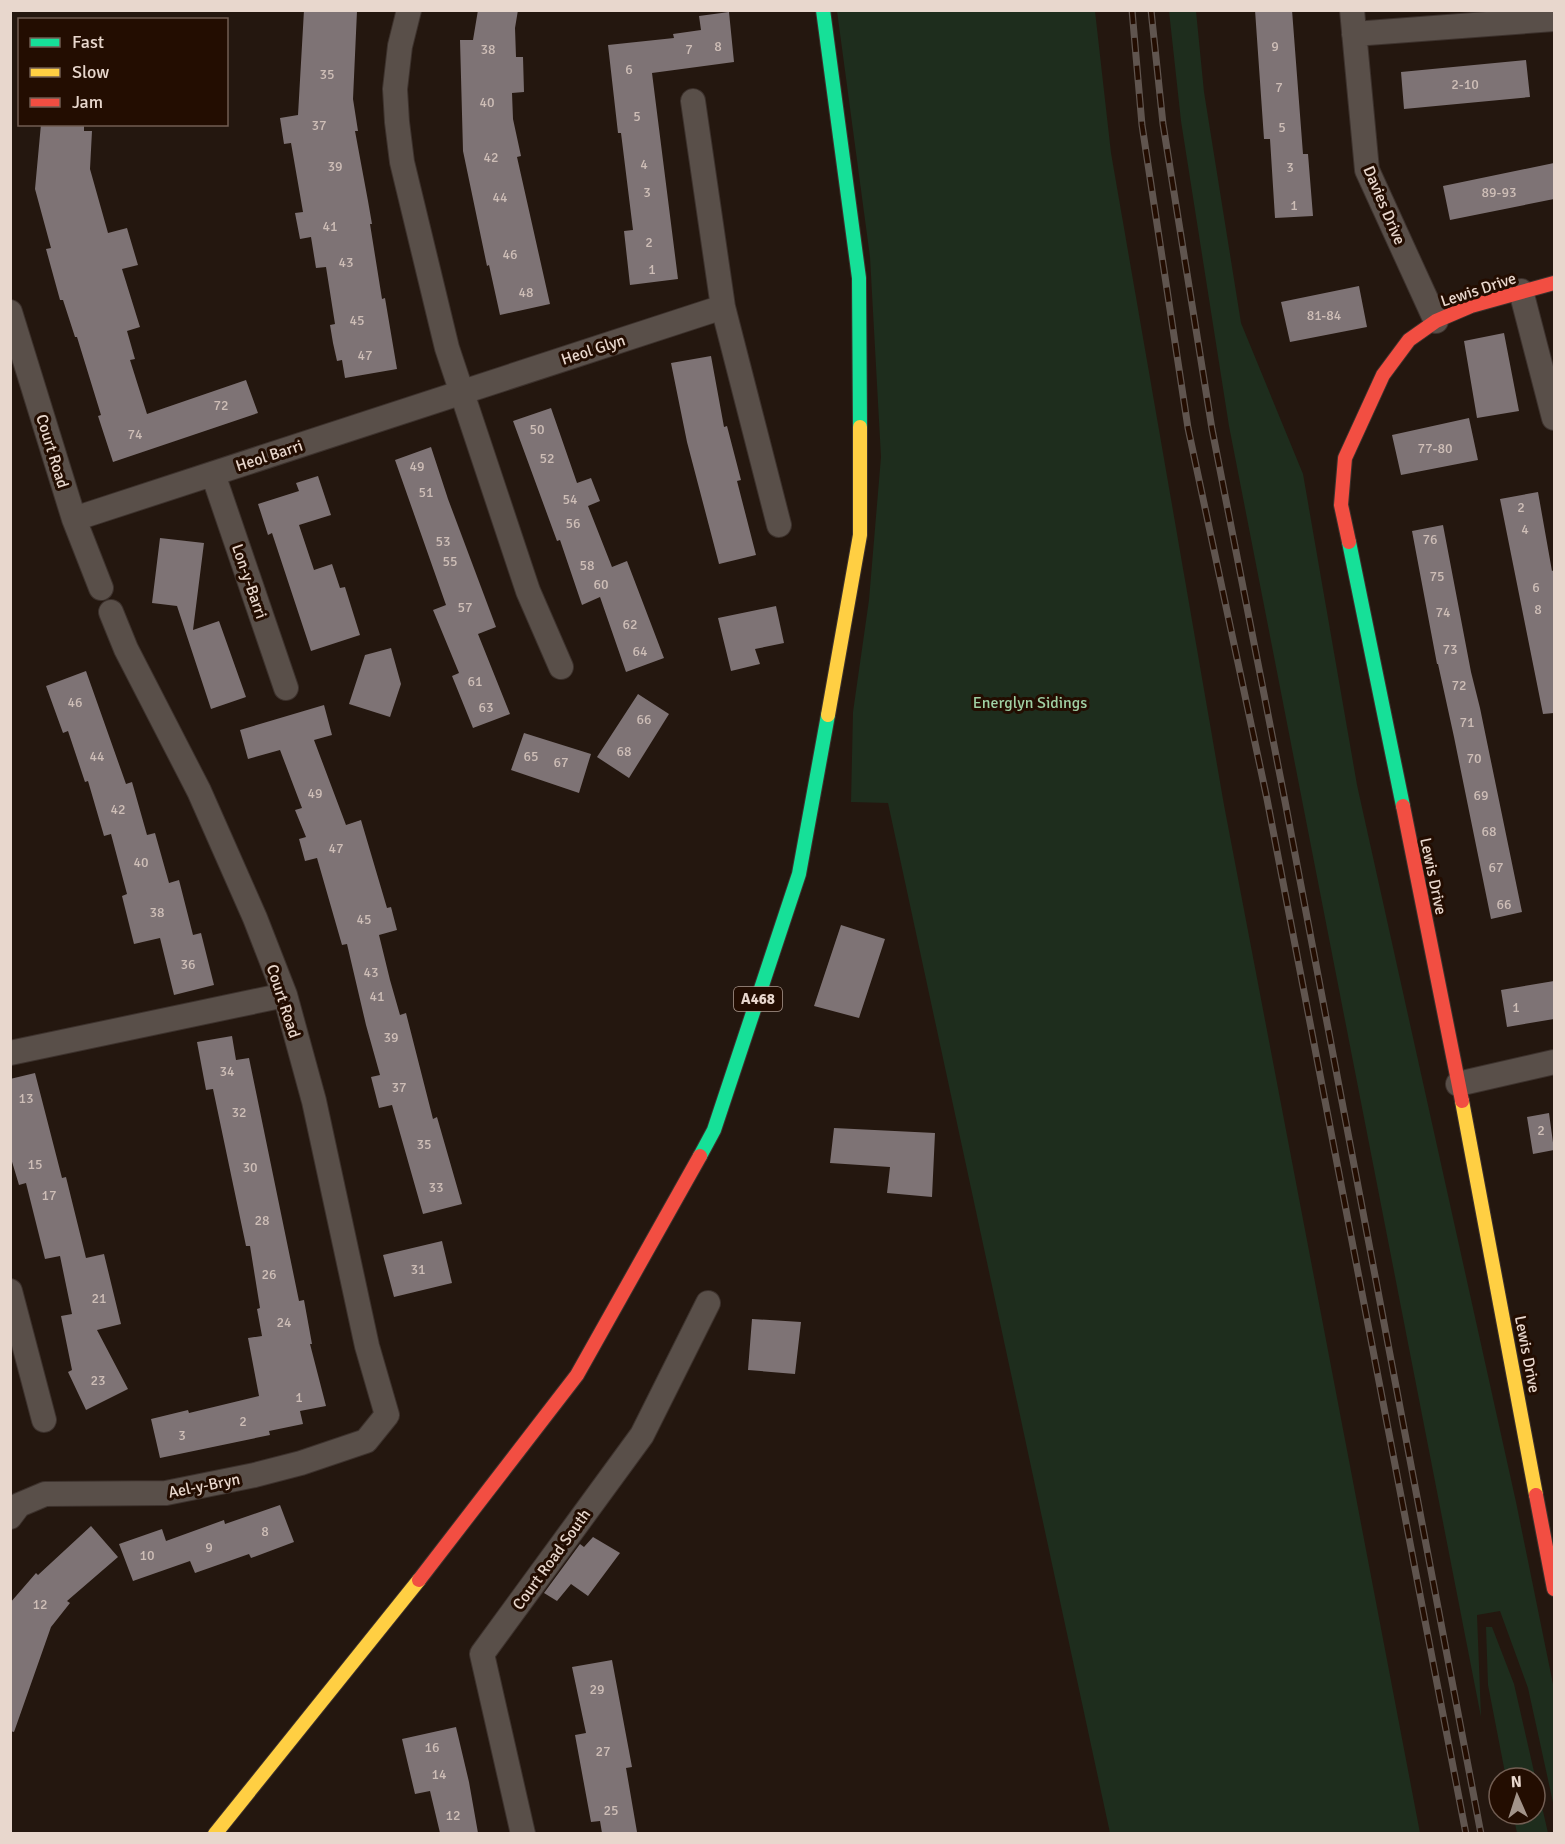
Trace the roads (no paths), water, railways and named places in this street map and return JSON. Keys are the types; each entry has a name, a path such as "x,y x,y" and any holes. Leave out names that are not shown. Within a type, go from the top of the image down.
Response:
{"main road":[{"name":"A468","path":"215,1833 445,1548 577,1375 714,1130 799,874 860,535 859,278 823,10"},
{"name":"Lewis Drive","path":"1554,283 1472,306 1436,321 1409,340 1383,375 1345,458 1341,505 1458,1084 1554,1589"}],"street":[{"path":"409,10 400,46 395,89 402,162 447,348 528,591 561,667"},
{"path":"1353,22 1554,19"},
{"name":"Davies Drive","path":"1353,22 1366,170 1436,321"},
{"path":"693,101 723,307 779,525"},
{"path":"1521,291 1554,418"},
{"name":"Heol Glyn","path":"463,391 723,307"},
{"name":"Court Road","path":"10,312 74,519 101,588"},
{"name":"Heol Barri","path":"74,519 463,391"},
{"name":"Lon-y-Barri","path":"213,474 286,688"},
{"name":"Court Road","path":"111,612 126,649 199,791 255,918 285,995 314,1101 367,1346 387,1414"},
{"path":"10,1053 285,995"},
{"path":"1458,1084 1554,1062"},
{"path":"10,1291 44,1420"},
{"name":"Court Road South","path":"523,1833 482,1654 642,1435 708,1303"},
{"name":"Ael-y-Bryn","path":"10,1517 20,1505 45,1494 166,1493 255,1475 300,1463 366,1441 387,1414"}],"railway":[{"path":"1132,10 1142,125 1188,428 1267,799 1466,1834"},
{"path":"1151,10 1163,124 1212,429 1481,1834"}],"park label":[{"name":"Energlyn Sidings","path":"1030,702"}]}
